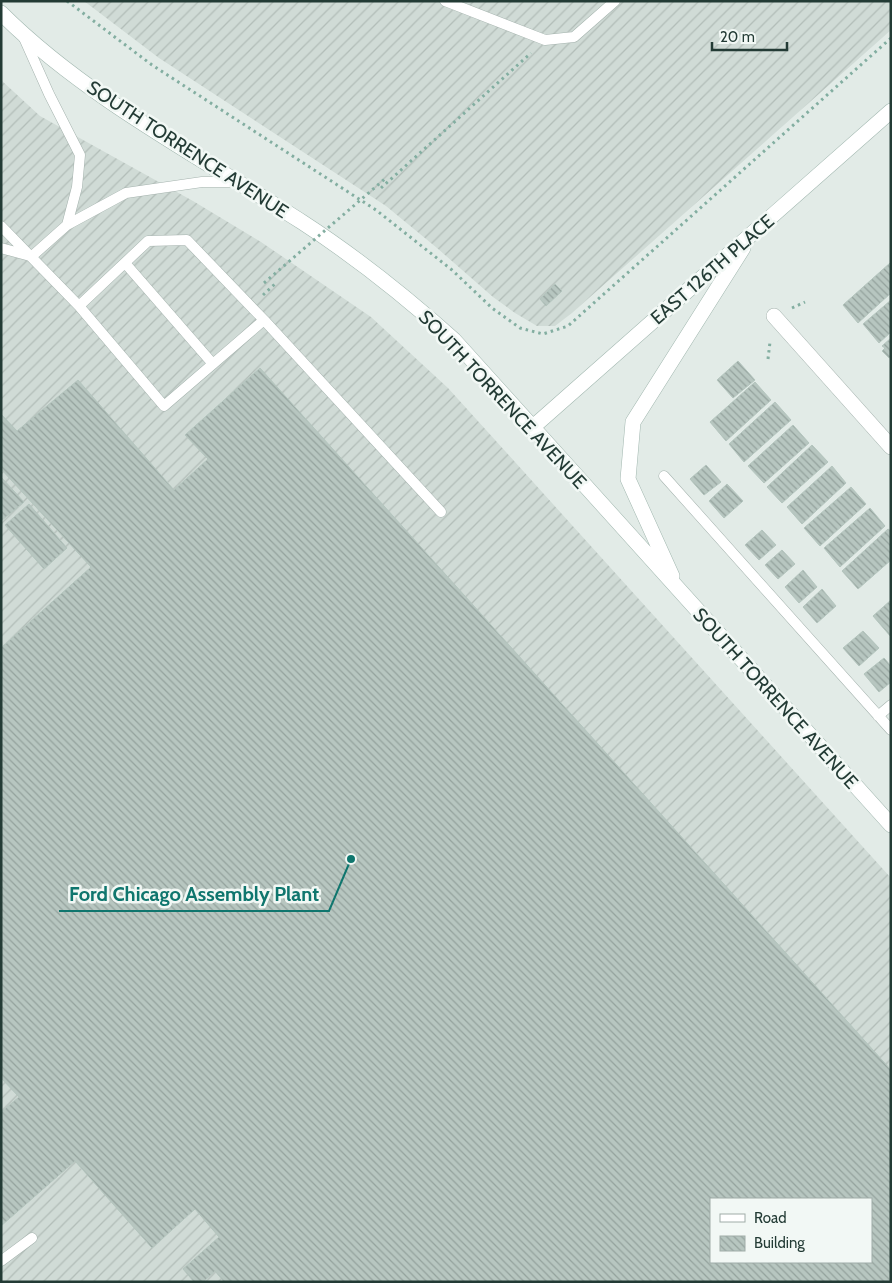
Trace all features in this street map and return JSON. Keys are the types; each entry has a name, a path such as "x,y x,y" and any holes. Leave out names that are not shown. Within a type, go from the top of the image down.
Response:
{"main road":[{"name":"SOUTH TORRENCE AVENUE","path":"1,13 72,74 132,115 312,229 351,256 409,300 454,340 891,825"},
{"name":"EAST 126TH PLACE","path":"533,427 891,112"},
{"path":"678,589 628,479 633,422 751,234"},
{"path":"774,316 891,447"}],"lane":[{"path":"445,1 545,40 574,37 615,1"},
{"path":"22,33 49,94 80,155 77,187 67,225"},
{"path":"31,257 67,225 126,193 202,182 238,182"},
{"path":"1,226 79,306 164,406 264,320"},
{"path":"79,306 148,241 187,240 264,320 441,512"},
{"path":"1,248 31,257"},
{"path":"125,263 213,364"},
{"path":"664,476 891,730"},
{"path":"878,716 891,705"},
{"path":"1,1261 32,1238"}],"path":[{"path":"68,1 152,65 376,210 452,270 492,308 520,328 543,334 568,326 891,38"},
{"path":"381,188 545,40"},
{"path":"264,283 386,178"}],"shaded area":[{"path":"84,1 891,1 891,30 572,313 555,326 537,326 493,297 386,206 159,58"},
{"path":"1,80 40,116 193,201 261,242 371,317 448,388 891,878 891,1282 1,1282"}],"building":[{"path":"890,263 891,293 858,323 843,305"},
{"path":"555,284 562,291 546,306 540,299"},
{"path":"891,300 891,332 879,343 863,324"},
{"path":"891,338 891,357 889,358 882,351 885,348 882,346"},
{"path":"738,361 755,380 733,398 717,380"},
{"path":"260,368 891,1070 891,1282 258,1282 256,1280 254,1282 224,1282 215,1271 203,1282 194,1282 183,1269 219,1237 195,1209 152,1248 75,1161 1,1226 1,1112 19,1097 1,1078 1,648 91,567 1,469 1,414 17,431 78,380 174,490 208,459 185,435"},
{"path":"755,382 771,400 726,441 710,422"},
{"path":"775,402 791,420 744,462 729,444"},
{"path":"793,425 809,443 764,483 748,466"},
{"path":"812,445 828,462 782,503 767,487"},
{"path":"706,465 721,482 704,495 690,479"},
{"path":"832,466 846,483 802,524 787,507"},
{"path":"1,477 24,502 1,521"},
{"path":"727,484 743,501 724,518 709,501"},
{"path":"851,487 866,504 820,546 804,528"},
{"path":"29,504 67,548 44,569 5,525"},
{"path":"870,508 885,526 840,567 824,548"},
{"path":"888,529 891,531 891,560 858,589 842,571"},
{"path":"762,530 776,545 759,560 745,545"},
{"path":"782,550 795,564 778,579 765,565"},
{"path":"803,570 817,587 799,603 785,587"},
{"path":"822,589 836,606 817,623 803,607"},
{"path":"891,600 891,637 873,616"},
{"path":"863,631 879,648 859,666 843,648"},
{"path":"884,658 891,666 891,682 879,692 864,674"}],"place":[{"name":"Ford Chicago Assembly Plant","path":"351,859"}]}
